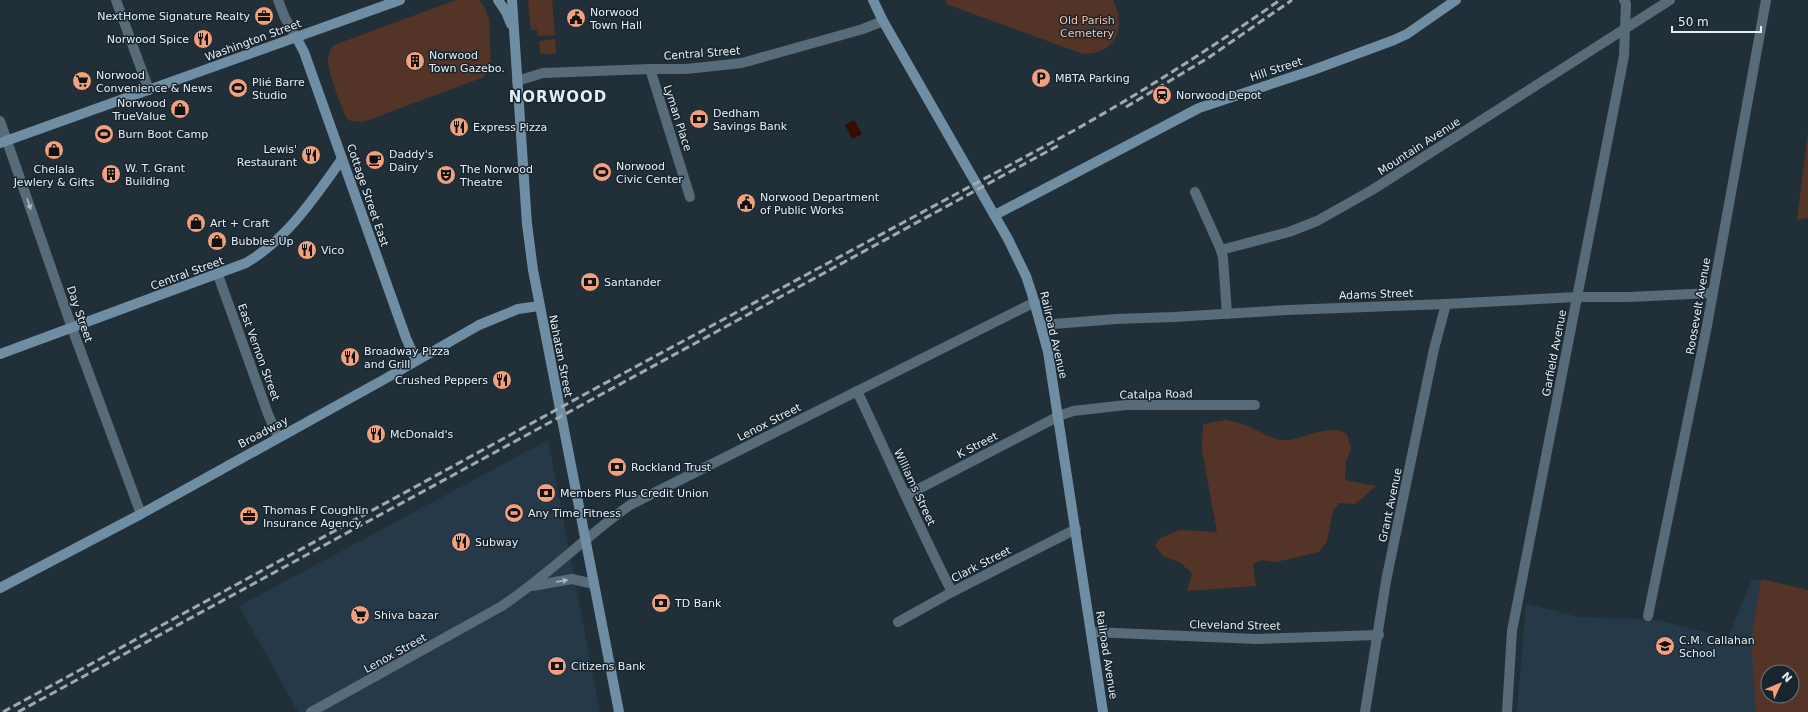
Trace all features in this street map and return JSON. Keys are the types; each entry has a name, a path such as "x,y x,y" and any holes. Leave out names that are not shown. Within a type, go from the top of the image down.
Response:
{"street":[{"path":"116,0 149,90"},
{"path":"278,0 285,18 296,37"},
{"name":"Washington Street","path":"4,142 400,0"},
{"path":"498,0 506,12 514,35"},
{"name":"Nahatan Street","path":"512,0 528,231 539,306 619,712"},
{"name":"Railroad Avenue","path":"873,0 883,21 995,215 1017,257 1035,302 1048,352 1059,416 1103,712"},
{"name":"Hill Street","path":"995,215 1199,108 1394,40 1407,34 1456,0"},
{"name":"Garfield Avenue","path":"1506,712 1512,631 1621,77 1626,28 1626,4 1624,0"},
{"name":"Mountain Avenue","path":"1221,250 1289,232 1317,221 1372,190 1670,0"},
{"name":"Roosevelt Avenue","path":"1648,616 1712,293 1766,0"},
{"name":"Central Street","path":"517,81 543,73 650,68 686,69 742,63 863,29 883,21"},
{"name":"Cottage Street East","path":"296,37 304,52 406,338 416,361"},
{"name":"Lyman Place","path":"650,68 690,197"},
{"name":"Day Street","path":"0,121 4,142 140,514"},
{"name":"Central Street","path":"0,354 218,275 246,263 260,255 289,230 342,159"},
{"path":"1195,192 1221,250 1223,258 1227,314"},
{"name":"East Vernon Street","path":"218,275 268,414 278,437"},
{"name":"Adams Street","path":"1041,325 1116,319 1287,310 1577,297 1629,297 1712,293"},
{"name":"Lenox Street","path":"311,712 502,606 530,587 607,522 630,505 1035,302"},
{"name":"Grant Avenue","path":"1365,712 1379,635 1386,581 1434,349 1446,304"},
{"name":"Broadway","path":"0,588 140,514 491,319 518,309 539,306"},
{"name":"Williams Street","path":"857,391 907,495 930,549 952,592"},
{"name":"Catalpa Road","path":"1059,416 1073,411 1126,405 1255,405"},
{"name":"K Street","path":"907,495 1059,416"},
{"name":"Clark Street","path":"898,622 952,592 1076,529"},
{"name":"Lenox Street","path":"530,587 572,579 594,584"},
{"name":"Cleveland Street","path":"1092,632 1256,639 1379,635"}],"shaded area":[{"path":"854,120 862,134 852,139 845,125"},
{"path":"548,440 600,712 298,712 239,606"},
{"name":"C.M. Callahan School","path":"1752,579 1808,593 1808,712 1517,712 1526,603 1578,617 1658,620 1728,638"}],"green space":[{"path":"456,0 479,0 484,6 489,19 491,64 484,77 363,122 351,121 347,119 330,73 328,62 332,47"},
{"path":"528,0 552,0 555,35 538,36 537,30 531,30"},
{"name":"Old Parish Cemetery","path":"946,0 1113,0 1119,20 1118,29 1116,37 1111,44 1104,49 1094,53 1083,54 946,4"},
{"path":"555,39 556,54 540,54 539,41"},
{"path":"1808,132 1808,218 1797,220"},
{"path":"1225,420 1243,424 1281,440 1289,440 1332,430 1347,434 1351,448 1346,462 1345,480 1376,486 1358,502 1353,504 1339,503 1333,511 1327,541 1319,552 1276,562 1262,560 1253,564 1256,586 1187,591 1192,573 1179,562 1163,556 1155,546 1160,538 1180,530 1217,532 1202,450 1203,424"},
{"path":"1761,579 1808,590 1808,712 1756,712 1751,640"}],"railway":[{"path":"3,712 598,387 1073,131 1178,68 1280,0"},
{"path":"1126,107 1208,58 1292,0"},
{"path":"18,712 1061,144"}],"place":[{"name":"NextHome Signature Realty","path":"264,16"},
{"name":"Norwood Town Hall","path":"576,18"},
{"name":"Norwood Spice","path":"203,39"},
{"name":"Norwood Town Gazebo.","path":"415,61"},
{"name":"MBTA Parking","path":"1041,78"},
{"name":"Norwood Convenience & News","path":"82,81"},
{"name":"Plié Barre Studio","path":"238,88"},
{"name":"Norwood Depot","path":"1162,95"},
{"name":"Norwood TrueValue","path":"180,109"},
{"name":"Dedham Savings Bank","path":"699,119"},
{"name":"Express Pizza","path":"459,127"},
{"name":"Burn Boot Camp","path":"104,134"},
{"name":"Chelala Jewlery & Gifts","path":"54,150"},
{"name":"Lewis' Restaurant","path":"311,155"},
{"name":"Daddy's Dairy","path":"375,160"},
{"name":"Norwood Civic Center","path":"602,172"},
{"name":"W. T. Grant Building","path":"111,174"},
{"name":"The Norwood Theatre","path":"446,175"},
{"name":"Norwood Department of Public Works","path":"746,203"},
{"name":"Art + Craft","path":"196,223"},
{"name":"Bubbles Up","path":"217,241"},
{"name":"Vico","path":"307,250"},
{"name":"Santander","path":"590,282"},
{"name":"Broadway Pizza and Grill","path":"350,357"},
{"name":"Crushed Peppers","path":"502,380"},
{"name":"McDonald's","path":"376,434"},
{"name":"Rockland Trust","path":"617,467"},
{"name":"Members Plus Credit Union","path":"546,493"},
{"name":"Any Time Fitness","path":"514,513"},
{"name":"Thomas F Coughlin Insurance Agency","path":"249,516"},
{"name":"Subway","path":"461,542"},
{"name":"TD Bank","path":"661,603"},
{"name":"Shiva bazar","path":"360,615"},
{"name":"C.M. Callahan School","path":"1665,646"},
{"name":"Citizens Bank","path":"557,666"}],"district":[{"name":"NORWOOD","path":"558,97"}]}
